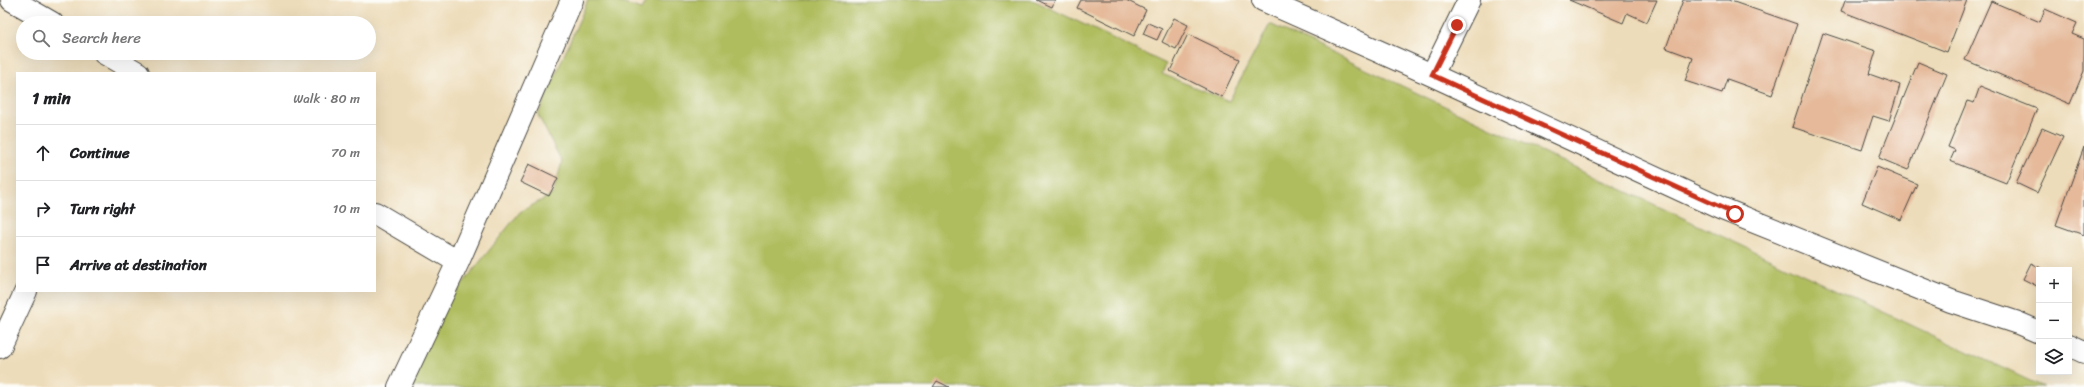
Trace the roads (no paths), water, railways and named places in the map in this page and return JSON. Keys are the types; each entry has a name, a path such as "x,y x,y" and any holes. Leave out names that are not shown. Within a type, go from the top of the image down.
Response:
{"street":[{"path":"12,0 40,16"},
{"path":"399,387 458,262 572,0"},
{"path":"1263,0 1432,75 1720,208 1951,301 2018,323 2036,331"},
{"path":"1432,75 1470,0"},
{"path":"115,60 134,72"},
{"path":"376,214 458,262"},
{"path":"0,347 26,292"},
{"path":"2072,346 2084,352"}]}
